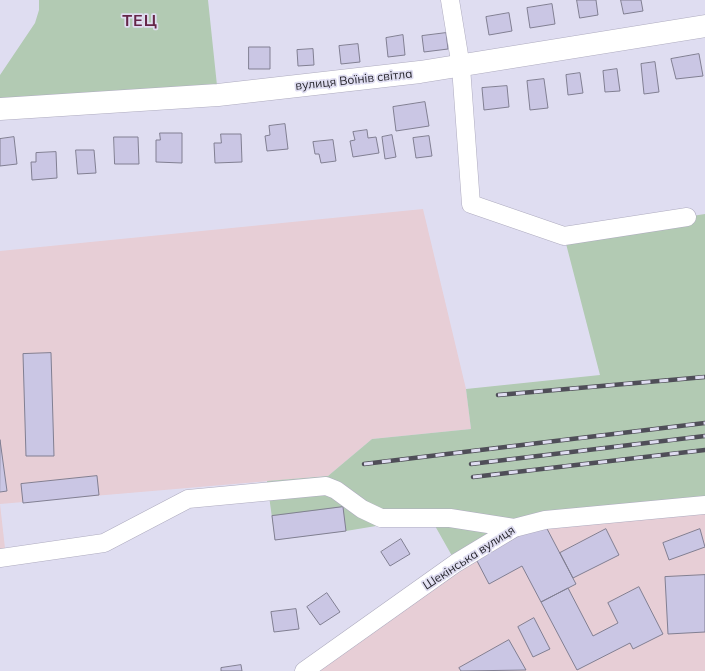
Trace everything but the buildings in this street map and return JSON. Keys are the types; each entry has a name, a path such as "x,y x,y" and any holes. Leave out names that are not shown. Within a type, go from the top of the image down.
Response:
{"street":[{"path":"450,0 461,67 471,204 564,236 687,217"},
{"name":"вулиця Воїнів світла","path":"0,110 218,95 461,67 705,26"},
{"path":"0,558 104,543 188,499 326,486 336,490 362,509 381,518 450,518 514,528"},
{"name":"Шекінська вулиця","path":"304,671 456,563 514,528 545,520 705,505"}],"shaded area":[{"path":"423,209 466,389 471,429 372,439 328,476 0,504 0,251"},
{"path":"0,504 6,557 0,558"},
{"path":"705,505 705,671 305,671 514,528"}],"green space":[{"path":"39,0 208,0 218,95 0,109 0,75 35,23 39,10"},
{"path":"705,214 705,505 545,520 456,563 430,517 346,531 275,540 267,481 328,476 372,439 471,429 466,389 600,375 564,236"}],"railway":[{"path":"498,395 705,377"},
{"path":"364,464 705,423"},
{"path":"471,464 705,436"},
{"path":"473,477 705,450"}],"district":[{"name":"ТЕЦ","path":"140,21"}]}
